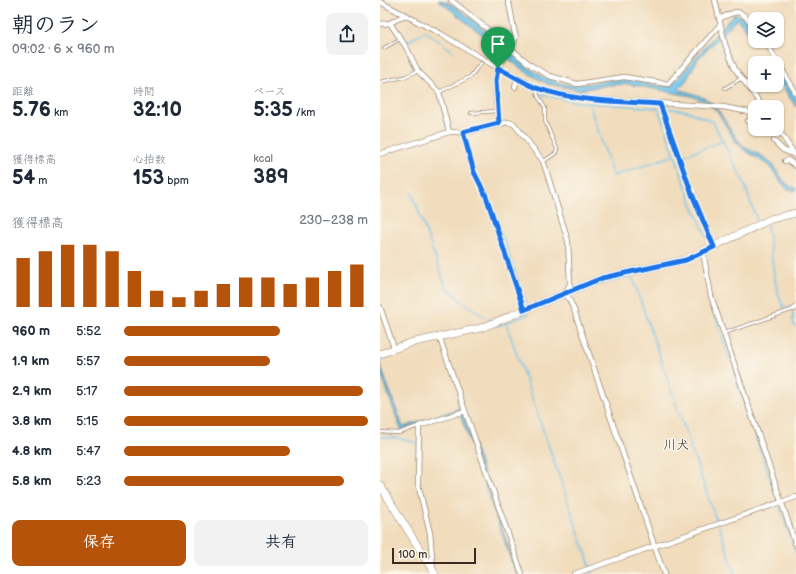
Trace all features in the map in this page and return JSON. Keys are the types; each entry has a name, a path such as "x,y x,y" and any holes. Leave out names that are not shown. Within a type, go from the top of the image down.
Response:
{"street":[{"path":"450,0 510,50 532,66 550,76 577,84 624,77 668,84 720,25"},
{"path":"499,123 496,81 498,68 506,58 516,37 513,29 513,14 508,0"},
{"path":"715,0 729,58 734,69 758,100"},
{"path":"380,2 441,34 498,68 536,88 591,100 718,107 748,112"},
{"path":"719,19 737,11 746,15 748,18"},
{"path":"380,24 390,23 406,15"},
{"path":"390,23 418,71 439,92 449,132"},
{"path":"769,48 796,93"},
{"path":"515,87 517,78"},
{"path":"660,104 692,194 714,247"},
{"path":"380,154 449,132 463,132 499,123 508,122 514,124 543,161 568,241 570,284 566,292"},
{"path":"463,132 474,172 486,196 524,310"},
{"path":"783,136 795,156"},
{"path":"774,141 783,150 795,156"},
{"path":"785,161 788,160 796,166"},
{"path":"380,354 394,348 439,336 481,328 602,278 686,260 771,219 796,213"},
{"path":"703,252 711,296 796,545"},
{"path":"566,292 574,310 664,574"},
{"path":"380,307 394,348"},
{"path":"439,336 462,412 522,574"},
{"path":"434,572 430,532 418,484 419,426 462,412"},
{"path":"380,485 434,572"},
{"path":"574,574 796,498"}],"lane":[{"path":"384,48 400,39"},
{"path":"439,92 470,76 481,63"},
{"path":"380,82 418,71"},
{"path":"725,88 742,78"},
{"path":"536,88 538,96 545,108 545,120 557,149 556,153 543,161"},
{"path":"471,113 497,111"},
{"path":"724,334 795,308"},
{"path":"380,432 399,433 419,426"}],"water":[{"path":"438,0 446,2 466,15 519,60 541,76 572,85 609,80 629,80 661,86 671,86 733,15 736,14 748,22 748,32 737,19 698,59 686,81 679,88 680,90 704,98 715,106 740,143 768,160 784,182 796,188 796,191 787,189 767,164 743,149 735,141 717,111 706,102 691,96 628,84 608,85 580,90 548,84 526,72 510,60 498,47"},
{"path":"784,78 796,98 796,107 784,89"},
{"path":"380,364 403,427 461,408 518,574 516,574 459,411 401,430 380,371"}],"waterway":[{"path":"505,0 508,8"},
{"path":"510,19 513,39"},
{"path":"406,43 425,31 454,52"},
{"path":"539,94 578,102 658,108 693,206 710,244"},
{"path":"589,103 613,176 675,155"},
{"path":"665,108 687,111 713,122 744,183 757,221"},
{"path":"682,156 723,141"},
{"path":"412,193 447,290 452,291 459,299 491,321"},
{"path":"488,195 527,306"},
{"path":"767,225 778,293 785,308 791,308"},
{"path":"704,270 705,279"},
{"path":"580,292 599,284 632,276 717,523"},
{"path":"708,296 730,360"},
{"path":"496,325 498,326 528,314 528,312"},
{"path":"793,312 793,322 796,327"},
{"path":"506,323 593,574"},
{"path":"380,360 390,356 389,354"},
{"path":"733,371 796,553"},
{"path":"380,437 397,438 417,443"},
{"path":"719,526 735,574"}],"district":[{"name":"川犬","path":"676,444"}],"route":[{"path":"498,68 536,88 550,92 591,100 660,104 692,194 714,247 686,260 602,278 524,310 520,294 486,196 474,172 463,132 489,127 499,123 496,81 498,68"}]}
